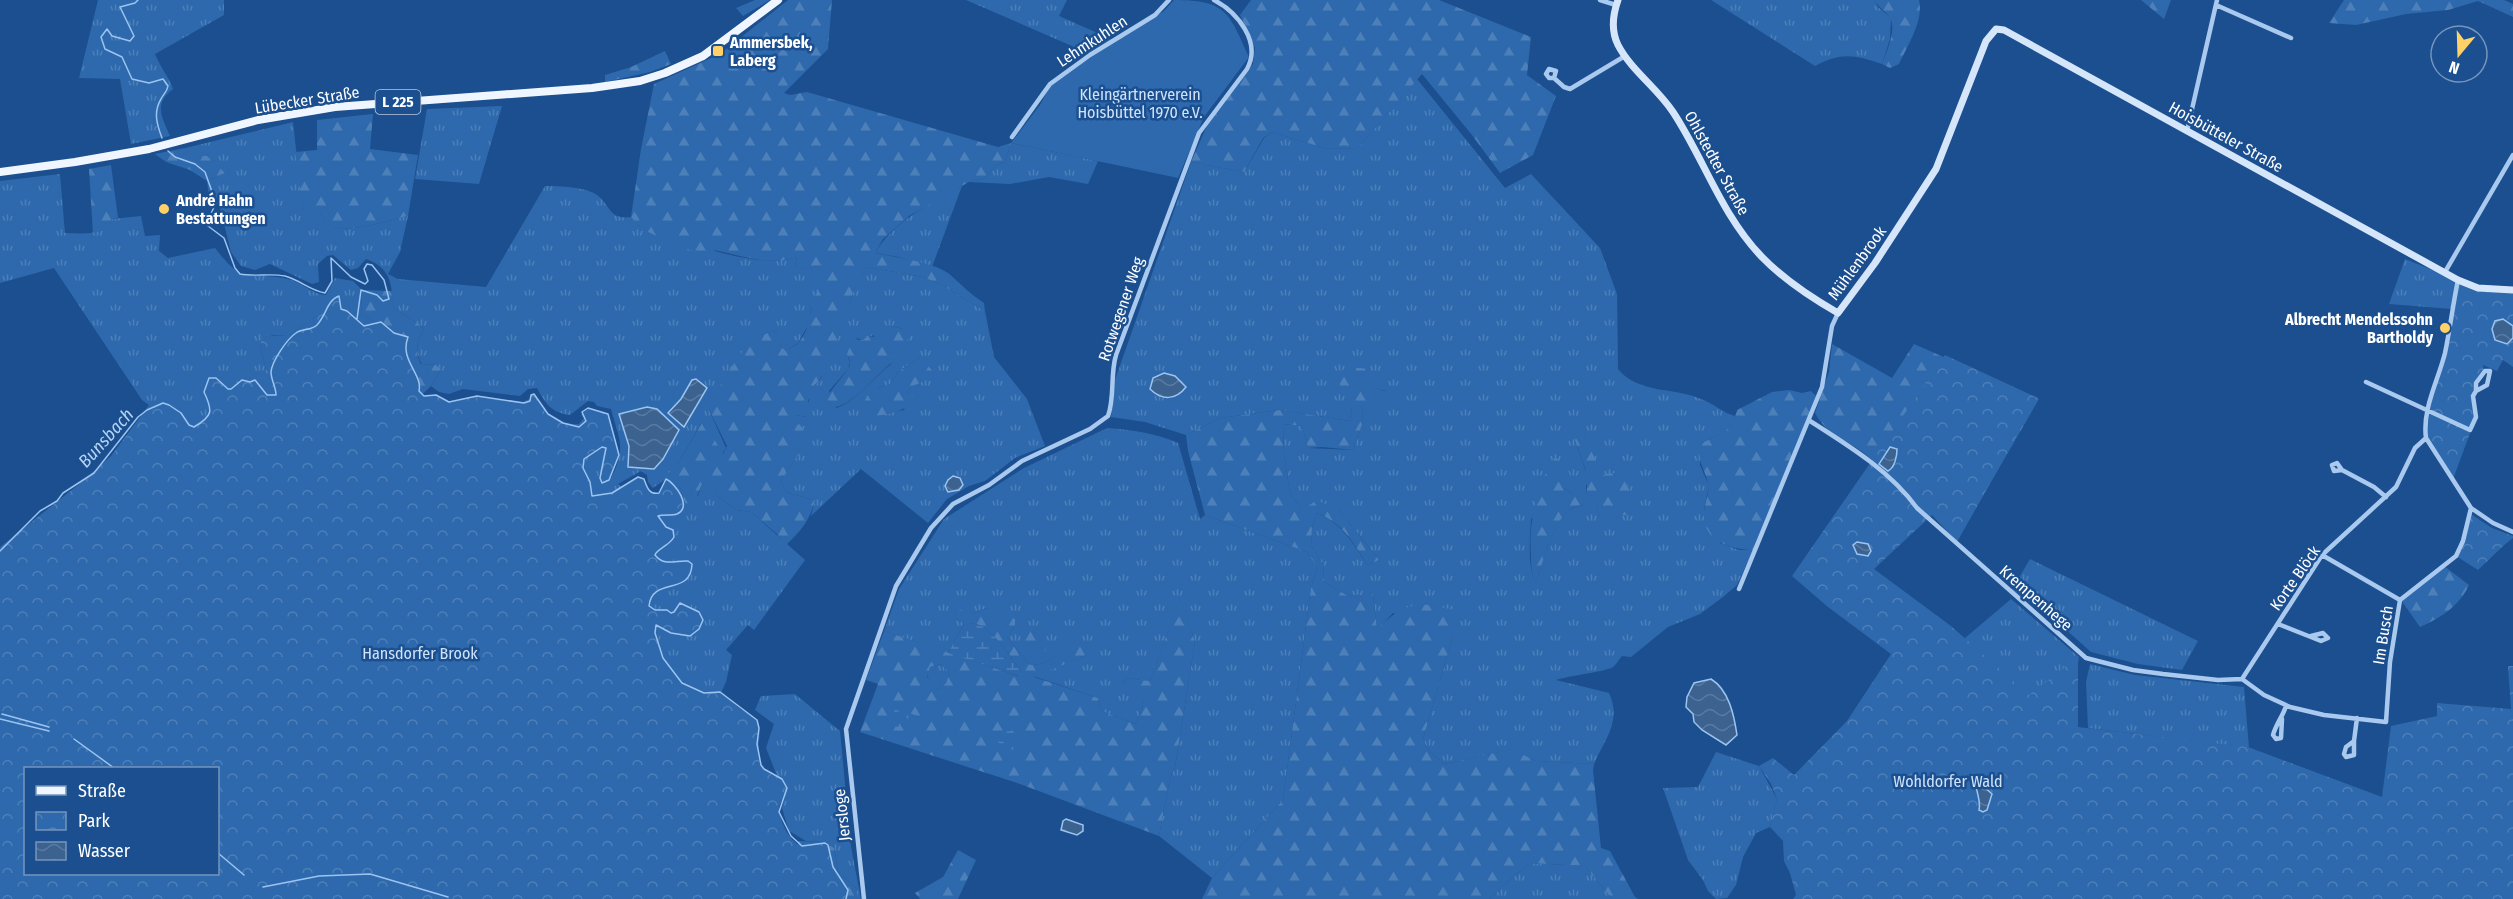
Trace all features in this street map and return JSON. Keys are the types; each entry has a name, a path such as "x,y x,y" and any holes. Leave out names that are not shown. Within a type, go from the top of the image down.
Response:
{"main road":[{"name":"Lübecker Straße","path":"0,171 75,162 148,149 258,120 346,105 592,88 640,81 665,74 703,56 778,0"}],"street":[{"name":"Lehmkuhlen","path":"1012,137 1035,108 1047,88 1057,78 1155,15 1169,0"},
{"name":"Rotwegener Weg","path":"846,729 896,586 942,514 953,504 988,485 1022,461 1099,424 1108,416 1116,355 1199,133 1247,69 1252,58 1251,47 1239,20 1230,10 1214,0"},
{"path":"1600,0 1617,2"},
{"name":"Ohlstedter Straße","path":"1617,2 1614,34 1625,56 1672,111 1725,209 1747,241 1782,275 1838,313"},
{"path":"2187,130 2216,2 2291,38"},
{"name":"Hoisbütteler Straße","path":"1994,30 2004,30 2458,280 2478,288 2513,290"},
{"name":"Mühlenbrook","path":"1738,589 1810,421 1824,380 1830,337 1838,313 1936,169 1986,41 1994,30"},
{"path":"1554,78 1570,89 1625,56"},
{"path":"2445,272 2511,164 2513,155"},
{"path":"2458,280 2445,352 2427,411 2426,438 2470,508 2493,523 2513,532"},
{"path":"2366,382 2470,430 2476,417 2473,399 2476,391"},
{"name":"Krempenhege","path":"1810,421 1888,475 1903,489 1917,508 2086,658 2153,673 2218,680 2242,679"},
{"name":"Korte Blöck","path":"2242,679 2322,555 2386,497 2405,471 2415,448 2426,438"},
{"path":"2342,470 2374,487 2386,497"},
{"name":"Im Busch","path":"2356,718 2386,722 2390,662 2400,600 2456,556 2463,541 2470,508"},
{"path":"2322,555 2400,600"},
{"name":"Korte Blöck","path":"2278,624 2311,636"},
{"path":"2242,679 2253,688 2286,706 2324,715 2356,718 2354,741"},
{"path":"2282,719 2286,706"},
{"name":"Jersloge","path":"846,729 864,899"}],"green space":[{"path":"98,0 224,0 224,15 155,54 173,89 161,105 162,117 170,136 131,144 120,79 79,78"},
{"path":"755,0 770,0 743,16 736,8"},
{"path":"788,0 832,0 828,49 784,93 790,95 807,92 998,147 1011,143 1005,161 993,168 985,178 969,182 909,216 883,239 875,253 913,260 941,269 984,303 985,311 942,285 923,277 866,267 858,281 831,360 815,385 815,394 808,400 810,408 807,417 796,415 790,419 802,427 803,435 795,438 799,454 780,481 788,493 815,500 804,525 786,545 777,534 751,512 736,510 719,497 709,483 702,484 694,504 685,503 680,488 667,475 679,462 703,421 723,454 727,446 709,410 723,380 754,334 761,335 778,330 783,336 780,346 786,351 797,344 807,328 816,295 826,282 824,272 830,261 810,269 795,268 797,257 767,261 717,251 699,252 653,234 639,226 631,217 654,84 720,54"},
{"path":"966,0 1067,0 1059,16 1111,39 1088,53"},
{"name":"Kleingärtnerverein Hoisbüttel 1970 e.V.","path":"1174,0 1205,3 1216,6 1224,12 1249,57 1204,117 1178,178 1011,143 1057,79 1164,11"},
{"path":"1251,0 1439,0 1531,37 1527,75 1556,96 1533,155 1500,173 1422,74 1358,148 1327,149 1272,132 1263,138 1244,172 1191,162 1210,119 1253,64 1255,48 1240,15"},
{"path":"1711,0 1875,0 1878,7 1891,18 1890,39 1882,64 1848,56 1815,66"},
{"path":"1875,0 1919,0 1917,24 1899,64 1890,68 1882,64 1890,41 1892,23"},
{"path":"2141,0 2171,0 2164,19"},
{"path":"2344,0 2504,0 2513,4 2513,17 2478,1 2448,10 2406,14 2356,25 2329,23"},
{"path":"665,51 671,64 650,72 605,82 605,75 631,67"},
{"path":"1417,79 1505,188 1531,174 1600,248 1617,294 1618,369 1636,383 1691,395 1735,416 1726,430 1702,443 1700,465 1709,486 1704,509 1720,543 1739,550 1753,550 1737,585 1700,614 1668,627 1631,657 1622,656 1610,669 1556,680 1609,693 1613,703 1613,721 1594,764 1536,761 1501,745 1501,752 1444,764 1428,750 1423,739 1453,636 1393,613 1377,630 1373,595 1348,596 1324,582 1323,565 1311,545 1312,528 1317,513 1340,528 1368,565 1379,560 1339,510 1302,510 1290,493 1284,454 1283,424 1302,426 1308,448 1353,450 1363,422 1362,404 1386,391 1368,386 1352,407 1350,421 1280,410 1220,418 1186,435 1145,422 1111,417 1115,380 1191,162 1244,172 1264,138 1272,132 1327,149 1358,148","holes":["1584,436 1619,515 1604,528 1596,505 1579,506 1569,510 1563,515 1553,533 1536,582 1530,561 1531,519 1565,489 1574,495 1586,495 1586,472 1575,440"]},
{"path":"502,106 479,184 415,179 427,109"},
{"path":"373,114 370,149 418,155 408,216 366,226 343,228 327,224 320,212 303,212 295,152 317,150 317,120"},
{"path":"293,122 303,212 320,212 327,223 344,228 366,226 408,216 400,252 388,274 398,279 486,287 545,186 592,192 602,199 614,214 631,217 640,227 719,252 761,260 797,257 795,267 810,269 830,260 826,282 811,309 810,322 798,343 786,351 780,346 778,330 761,335 709,410 726,448 722,454 702,422 679,462 668,475 680,488 685,503 698,496 702,484 709,482 719,497 736,510 751,512 805,560 754,630 748,625 726,650 732,655 726,682 720,695 709,698 149,405 142,400 54,268 0,283 0,181 60,174 65,233 92,233 103,229 112,219 141,216 145,236 160,235 159,251 168,258 215,248 234,269 248,276 288,279 326,295 335,278 353,281 362,290 361,315 401,334 403,351 422,404 481,399 520,403 532,398 547,413 566,423 579,424 584,418 605,419 608,473 611,478 619,458 620,444 611,409 588,401 570,415 563,414 549,406 537,388 528,389 520,396 463,389 449,394 439,392 431,386 441,369 436,365 422,364 420,360 417,346 424,329 394,309 389,278 375,263 366,259 358,268 351,270 333,255 327,256 318,264 319,282 312,284 270,264 255,270 241,266 231,252 218,200 209,196 207,181 225,173 188,156 185,148","holes":["317,316 257,412 250,374 263,376 266,369 260,345 272,335 289,335","693,380 684,427 669,413","647,407 657,409 679,430 628,467 629,446 620,415","641,471 647,475 648,482 653,488 666,479 659,493 651,495 641,481 623,488 618,484"]},
{"path":"1011,143 1098,161 1088,184 1049,177 1010,184 969,182 985,178 993,168 1005,161"},
{"path":"185,148 189,156 207,156 225,173 207,181 190,170 166,162 155,154"},
{"path":"111,165 118,218 112,219 107,228 93,234 89,169"},
{"path":"962,186 932,267 899,257 875,253 902,222"},
{"path":"2405,259 2458,280 2452,309 2389,304"},
{"path":"866,267 923,277 942,285 985,311 994,357 1027,399 1045,446 1015,458 985,481 969,486 947,499 928,523 861,469 811,516 815,500 788,493 780,481 799,454 789,419 796,415 806,417 810,396 821,378 858,280","holes":["892,326 903,329 889,360 891,364 850,401 836,408 829,391 848,369 850,362 848,358 857,338 863,340","919,358 928,378 910,387 904,410 892,412 878,388 890,384 898,372"]},
{"path":"2458,280 2478,291 2513,293 2513,326 2503,319 2495,339 2507,344 2513,338 2513,367 2503,360 2497,371 2483,365 2484,372 2478,379 2473,396 2477,414 2452,482 2426,438 2427,411 2445,352"},
{"path":"362,290 392,291 394,309 424,329 417,347 419,360 421,364 436,365 441,369 431,386 415,401 400,334 361,315"},
{"name":"Hansdorfer Brook","path":"339,296 341,309 347,311 364,326 381,322 394,333 408,337 406,353 418,379 419,391 424,396 436,395 449,402 477,396 524,403 530,401 531,395 534,394 548,414 563,423 579,427 586,421 581,415 588,408 608,414 619,455 609,480 602,483 600,478 606,448 602,447 584,459 583,469 590,482 593,496 612,493 638,477 644,479 653,493 659,493 666,479 670,481 683,501 681,511 677,514 658,516 666,527 673,530 674,537 655,555 666,562 688,561 692,564 690,574 679,584 657,591 649,606 655,610 667,610 671,613 680,603 699,612 703,620 699,629 690,636 671,633 656,625 657,638 664,659 676,678 688,687 704,692 721,692 757,721 759,760 767,772 785,781 784,795 779,807 786,831 795,842 805,847 825,843 828,845 833,867 848,890 846,899 0,899 0,547 111,456 149,405 165,399 179,410 192,426 211,416 214,402 199,381 218,378 233,389 250,374 263,375 266,369 260,345 263,336 289,335 317,316"},
{"path":"892,326 906,330 909,337 901,353 893,355 889,360 891,363 854,398 832,407 827,399 849,366 847,354 853,339 863,340 868,336 874,337 872,330 876,327"},
{"path":"1832,344 1892,378 1914,344 2039,399 1958,539 1889,474 1857,448 1831,432 1820,421 1815,413 1829,372"},
{"name":"Wohldorfer Wald","path":"1945,355 2038,398 1957,542 1932,515 1874,569 1951,626 2029,695 2078,657 2078,727 2248,747 2382,797 2391,726 2437,716 2437,703 2511,709 2508,666 2513,666 2513,899 1793,899 1796,895 1784,861 1783,841 1770,827 1777,799 1771,784 1759,766 1773,758 1794,775 1847,721 1891,654 1828,607 1792,576"},
{"path":"919,358 933,374 925,381 910,387 908,394 913,397 913,403 902,410 888,414 860,416 865,400 873,390 890,384 898,372"},
{"path":"1345,367 1371,369 1368,385 1387,392 1382,405 1370,401 1362,405 1363,422 1353,450 1308,448 1302,426 1283,424 1284,454 1290,493 1302,510 1317,500 1339,510 1379,560 1368,565 1341,528 1317,513 1312,528 1311,545 1323,565 1324,582 1348,596 1363,595 1364,582 1369,580 1377,629 1386,620 1411,606 1429,605 1453,610 1448,631 1453,636 1423,739 1428,750 1444,764 1500,752 1500,744 1536,761 1594,764 1601,848 1610,851 1638,899 1612,899 1585,866 1529,863 1489,899 1202,899 1212,878 1283,800 1311,588 1317,567 1307,552 1205,515 1186,435 1220,418 1280,410 1350,421 1352,407 1337,379"},
{"path":"1789,390 1802,393 1811,391 1816,396 1753,550 1721,543 1714,538 1705,525 1704,512 1708,488 1700,459 1702,443 1729,428 1737,410 1772,392"},
{"path":"1107,428 1144,432 1178,443 1200,519 1205,515 1307,552 1317,567 1311,588 1283,800 1212,878 1159,836 1170,778 1175,767 1195,642 1180,599 1150,681 1127,678 1122,682 1144,692 1144,702 1136,724 1101,711 1098,698 1033,676 1084,656 1065,645 1059,654 1050,660 1030,665 1007,637 1015,626 986,608 972,614 951,612 964,624 948,653 884,631 899,589 944,519 1024,468"},
{"path":"1578,435 1584,436 1603,475 1619,472 1623,477 1632,497 1632,515 1619,515 1604,529 1596,505 1579,506 1569,510 1553,533 1536,582 1531,566 1532,517 1538,492 1554,457 1562,462 1571,476 1565,489 1574,495 1586,495 1587,485 1580,481 1586,471 1575,440"},
{"path":"2469,513 2492,528 2513,536 2478,570 2456,556"},
{"path":"2030,559 2198,641 2182,670 2138,664 2091,652 2054,619 2012,590"},
{"path":"2444,566 2469,585 2449,610 2420,627 2401,600"},
{"path":"1180,598 1195,642 1175,767 1170,778 1159,836 1020,784 860,732 878,684 866,680 884,631 1018,676 1021,671 996,639 979,625 964,624 950,612 952,607 972,614 986,608 1015,619 1015,626 1007,637 1030,665 1050,660 1064,645 1079,646 1086,651 1084,656 1034,677 1098,698 1101,711 1136,724 1144,702 1144,693 1122,682 1127,678 1150,681","holes":["940,664 947,669 949,674 946,683 938,690 927,677 930,667"]},
{"path":"2011,599 2079,657 2075,682 2078,726 2071,726 2024,776 1965,638"},
{"path":"964,624 979,625 985,628 1002,645 1021,671 1019,676 948,653"},
{"path":"1025,625 1034,627 1048,643 1045,651 1034,657 1029,656 1018,631"},
{"path":"940,664 947,669 949,674 946,683 938,690 927,674 930,667"},
{"path":"2090,664 2135,675 2244,687 2249,748 2088,728 2086,682"},
{"path":"795,694 840,731 851,847 861,899 857,899 857,889 838,872 834,848 824,842 806,841 789,831 782,808 785,796 766,748 774,724 755,710 761,696"},
{"path":"895,709 918,716 916,719 902,718 898,727 889,725"},
{"path":"1012,730 1021,741 1019,749 1008,750 998,742 1000,733"},
{"path":"1716,752 1759,766 1777,799 1770,827 1756,833 1743,857 1736,885 1727,898 1716,899 1708,891 1688,860 1663,788 1698,787"},
{"path":"797,841 824,842 834,848 838,872 857,889 857,899 809,899 802,853"},
{"path":"958,850 976,860 958,899 920,899 915,893 943,877"},
{"path":"1529,863 1585,866 1612,899 1489,899"}],"water":[{"path":"2503,319 2513,326 2513,338 2507,344 2495,340 2492,329 2495,321"},
{"path":"1164,373 1175,376 1186,387 1173,397 1159,396 1150,389 1153,378"},
{"path":"696,379 707,388 684,427 668,413 681,399 692,380"},
{"path":"647,407 657,409 679,430 663,459 654,469 628,467 629,446 619,414"},
{"path":"1890,447 1897,449 1897,452 1894,464 1888,471 1879,464"},
{"path":"953,476 960,478 963,485 959,490 948,492 945,486"},
{"path":"1857,542 1868,544 1871,551 1868,556 1857,554 1853,545"},
{"path":"1711,679 1726,696 1734,719 1737,735 1726,745 1702,730 1694,722 1693,714 1686,707 1687,697 1694,683"},
{"path":"1980,783 1992,794 1987,810 1983,812 1979,810 1976,786"},
{"path":"1066,819 1083,825 1083,831 1077,835 1061,830 1063,821"}],"waterway":[{"path":"138,0 120,7 134,36 130,41 112,36 107,29 101,37 105,49 122,57 132,79 149,83 163,79 168,86 156,114 162,138"},
{"path":"168,151 175,157 195,164 205,172 216,203 207,222 208,226 224,238 235,268 240,274 285,276 325,293 332,281 331,258 351,277 365,284 368,281 364,269 367,264 372,265 384,280 389,299 383,301 377,295 361,290 357,319"},
{"name":"Bunsbach","path":"0,551 40,511 94,473 138,417 147,410 163,403 169,405 181,413 189,425 194,427 205,420 210,412 204,392 209,378 216,378 228,389 242,380 250,382 255,380 267,395 276,395 271,372 280,351 296,333 317,325 332,301 339,296 341,309 347,311 364,326 381,322 394,333 408,337 406,353 418,379 419,391 424,396 436,395 449,402 477,396 524,403 530,401 531,395 534,394 548,414 563,423 579,427 586,421 582,412 588,408 608,414 619,455 609,480 602,483 600,478 606,448 602,447 584,459 583,468 590,482 592,496 612,493 638,477 644,479 653,493 659,493 666,479 674,485 681,495 683,506 677,514 658,516 666,527 673,530 674,537 655,555 666,562 688,561 692,564 690,574 679,584 657,591 649,606 655,610 667,610 671,613 680,603 699,612 703,620 699,629 690,636 671,633 656,625 655,633 663,658 682,683 704,693 720,692 757,720 759,728 757,744 761,765 782,779 787,788 779,812 791,836 802,846 825,843 828,845 833,867 848,890 846,899"},
{"path":"2,714 49,727"},
{"path":"0,719 49,731"},
{"path":"74,739 113,767"},
{"path":"219,854 244,875"},
{"path":"263,887 319,876 370,874 448,897"}],"place":[{"name":"Ammersbek, Laberg","path":"718,51"},
{"name":"André Hahn Bestattungen","path":"164,209"},
{"name":"Albrecht Mendelssohn Bartholdy","path":"2445,328"}]}
